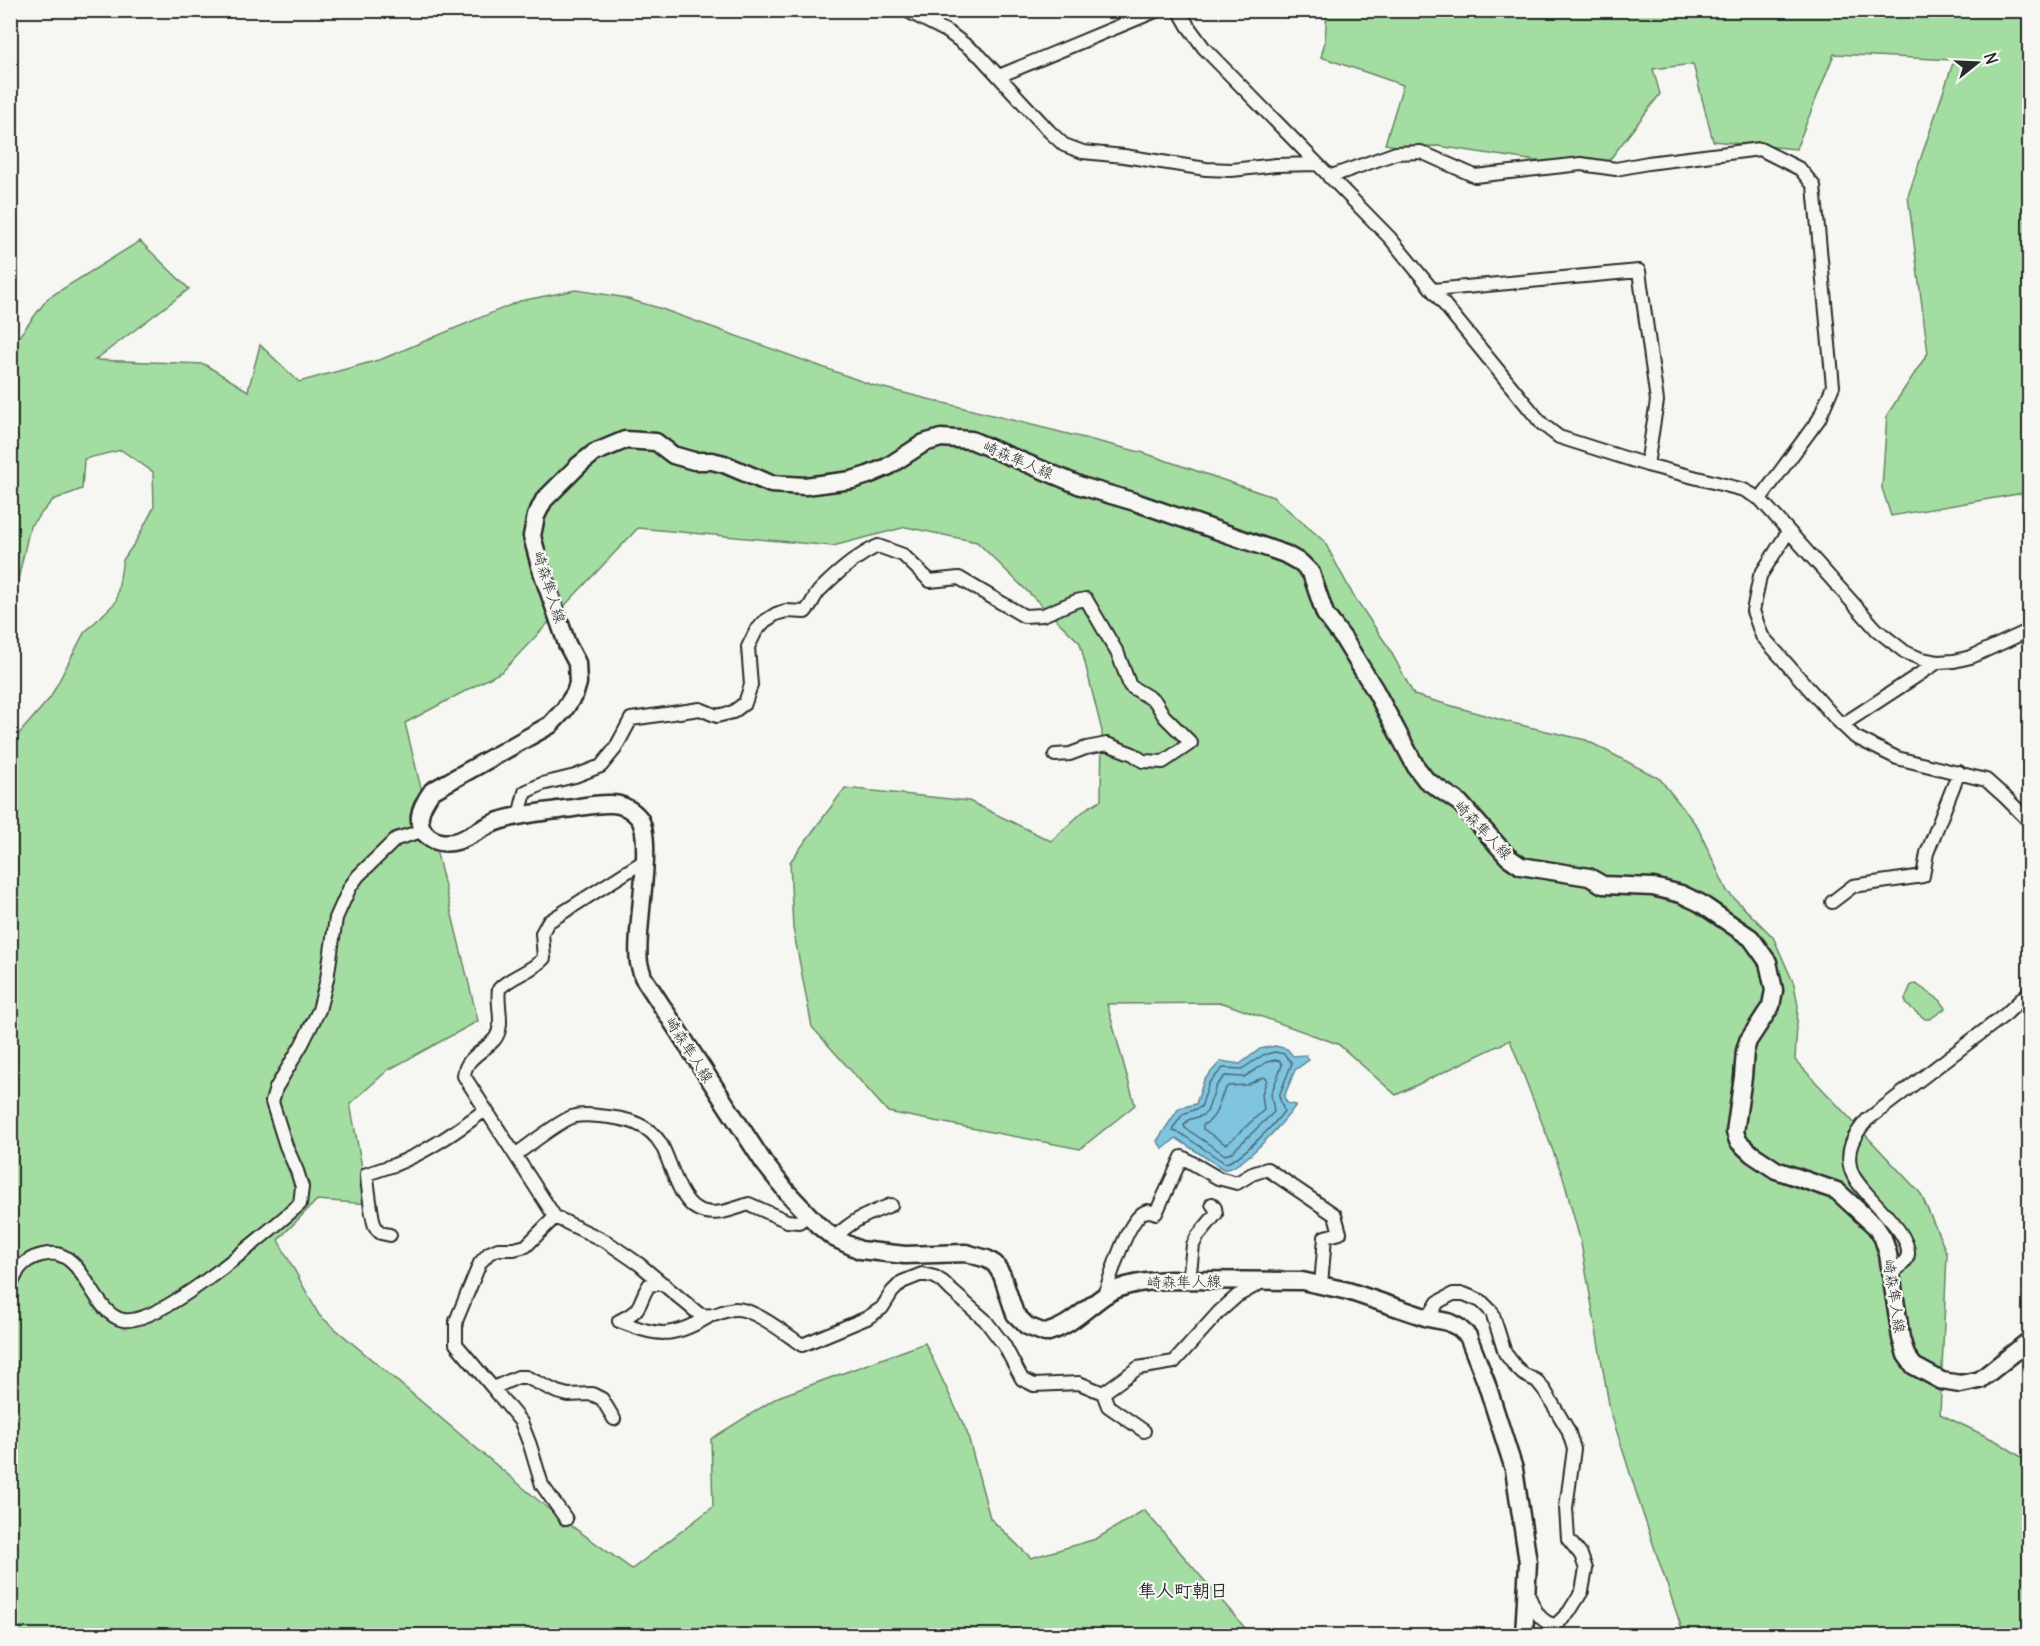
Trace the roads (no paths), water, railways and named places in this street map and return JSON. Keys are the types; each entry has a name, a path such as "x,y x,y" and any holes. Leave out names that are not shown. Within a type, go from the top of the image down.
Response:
{"main road":[{"name":"崎森隼人線","path":"1524,1635 1528,1562 1515,1469 1480,1364 1468,1336 1458,1327 1348,1291 1302,1281 1150,1281 1114,1291 1060,1328 1045,1333 1027,1326 1015,1314 1002,1275 995,1264 987,1259 966,1253 879,1253 860,1250 834,1238 818,1225 787,1192 764,1163 643,976 639,963 639,944 644,826 636,813 623,806 612,804 519,816 498,821 454,842 446,843 432,840 422,831 420,817 426,799 432,791 550,725 575,693 578,683 577,663 540,566 532,536 536,516 544,500 554,488 594,453 625,440 648,440 656,442 673,454 694,460 724,464 771,484 805,486 852,480 868,475 888,467 924,443 940,438 971,440 1081,486 1135,502 1285,554 1301,563 1311,573 1325,614 1343,638 1375,690 1416,767 1426,780 1460,803 1508,857 1521,866 1589,877 1603,885 1653,887 1681,894 1700,903 1751,938 1768,962 1774,990 1771,1006 1748,1041 1745,1051 1742,1088 1734,1132 1738,1141 1752,1154 1776,1170 1827,1186 1846,1198 1875,1226 1883,1238 1888,1254 1901,1338 1906,1355 1914,1366 1942,1381 1960,1383 1980,1380 2030,1340"}],"street":[{"path":"905,10 948,32 980,56 1029,110 1064,144 1083,152 1206,169 1232,170 1276,165 1317,164"},
{"path":"999,76 1158,10"},
{"path":"1179,10 1204,48 1390,238 1542,424 1558,437 1647,465 1744,490 1760,499 1877,630 1905,652 1921,659 1938,662 1971,657 2030,630"},
{"path":"1329,177 1396,153 1420,152 1475,176 1581,164 1616,169 1760,150 1800,169 1814,186 1833,386 1819,419 1760,499"},
{"path":"1433,290 1639,271 1657,400 1647,465"},
{"path":"1788,532 1760,576 1752,611 1762,636 1855,737 1897,758 1986,780 2030,822"},
{"path":"519,816 525,792 542,784 601,766 615,749 631,719 700,709 717,716 733,711 744,703 751,685 748,647 760,626 776,614 786,611 805,612 813,605 819,590 865,552 878,546 903,555 930,581 959,578 1024,616 1043,615 1086,599 1118,654 1130,686 1155,700 1164,716 1191,743 1163,762 1143,760 1107,744 1070,754 1054,755"},
{"path":"1842,725 1938,662"},
{"path":"1832,902 1853,886 1923,876 1927,853 1959,772"},
{"path":"10,1285 20,1268 29,1259 40,1255 61,1255 73,1264 111,1314 122,1320 147,1316 178,1299 247,1251 300,1204 302,1194 300,1179 286,1146 272,1102 276,1088 319,1010 327,979 336,918 350,887 358,876 396,839 422,831"},
{"path":"644,861 548,922 542,933 544,958 538,965 499,989 500,1030 495,1040 468,1063 464,1076 555,1217 607,1242 639,1264 689,1307 708,1317"},
{"path":"1890,1274 1905,1260 1908,1253 1905,1240 1851,1172 1849,1153 1852,1141 1867,1120 2006,1014 2030,991"},
{"path":"390,1235 381,1233 374,1224 366,1183 367,1174 394,1165 422,1151 485,1110"},
{"path":"515,1155 570,1117 583,1114 622,1118 649,1130 661,1144 683,1192 697,1209 712,1214 749,1204 787,1221 799,1222 810,1214"},
{"path":"1104,1296 1125,1237 1139,1215 1146,1211 1156,1213 1182,1157 1218,1178 1237,1183 1252,1174 1267,1169 1335,1215 1340,1233 1325,1237 1321,1285"},
{"path":"1189,1281 1191,1251 1197,1237 1216,1214 1212,1204"},
{"path":"834,1238 861,1216 891,1205"},
{"path":"555,1217 526,1246 498,1249 489,1253 480,1263 456,1321 456,1344 521,1422 542,1485 566,1519"},
{"path":"664,1284 649,1286 638,1309 619,1321 652,1333 665,1334 682,1331 708,1317 737,1309 764,1319 802,1345 867,1318 882,1308 891,1292 902,1282 922,1274 935,1277 985,1320 1004,1345 1022,1379 1034,1385 1079,1383 1103,1393 1108,1406 1144,1431"},
{"path":"1103,1393 1138,1368 1174,1362 1219,1312 1238,1296 1262,1282"},
{"path":"1428,1318 1438,1302 1453,1294 1464,1294 1481,1301 1492,1312 1505,1353 1523,1374 1537,1381 1545,1390 1568,1430 1574,1449 1566,1508 1568,1539 1581,1555 1586,1569 1582,1591 1569,1612 1557,1625 1547,1624 1537,1614 1527,1593"},
{"path":"493,1388 518,1377 526,1377 568,1395 592,1394 602,1399 614,1419"}],"water":[{"path":"1275,1046 1287,1049 1293,1056 1306,1055 1309,1060 1295,1070 1284,1097 1287,1103 1296,1105 1273,1133 1251,1154 1231,1168 1223,1169 1176,1138 1163,1149 1157,1141 1179,1108 1196,1104 1204,1080 1221,1061 1240,1064 1260,1049"}],"district":[{"name":"隼人町朝日","path":"1183,1591"}]}
